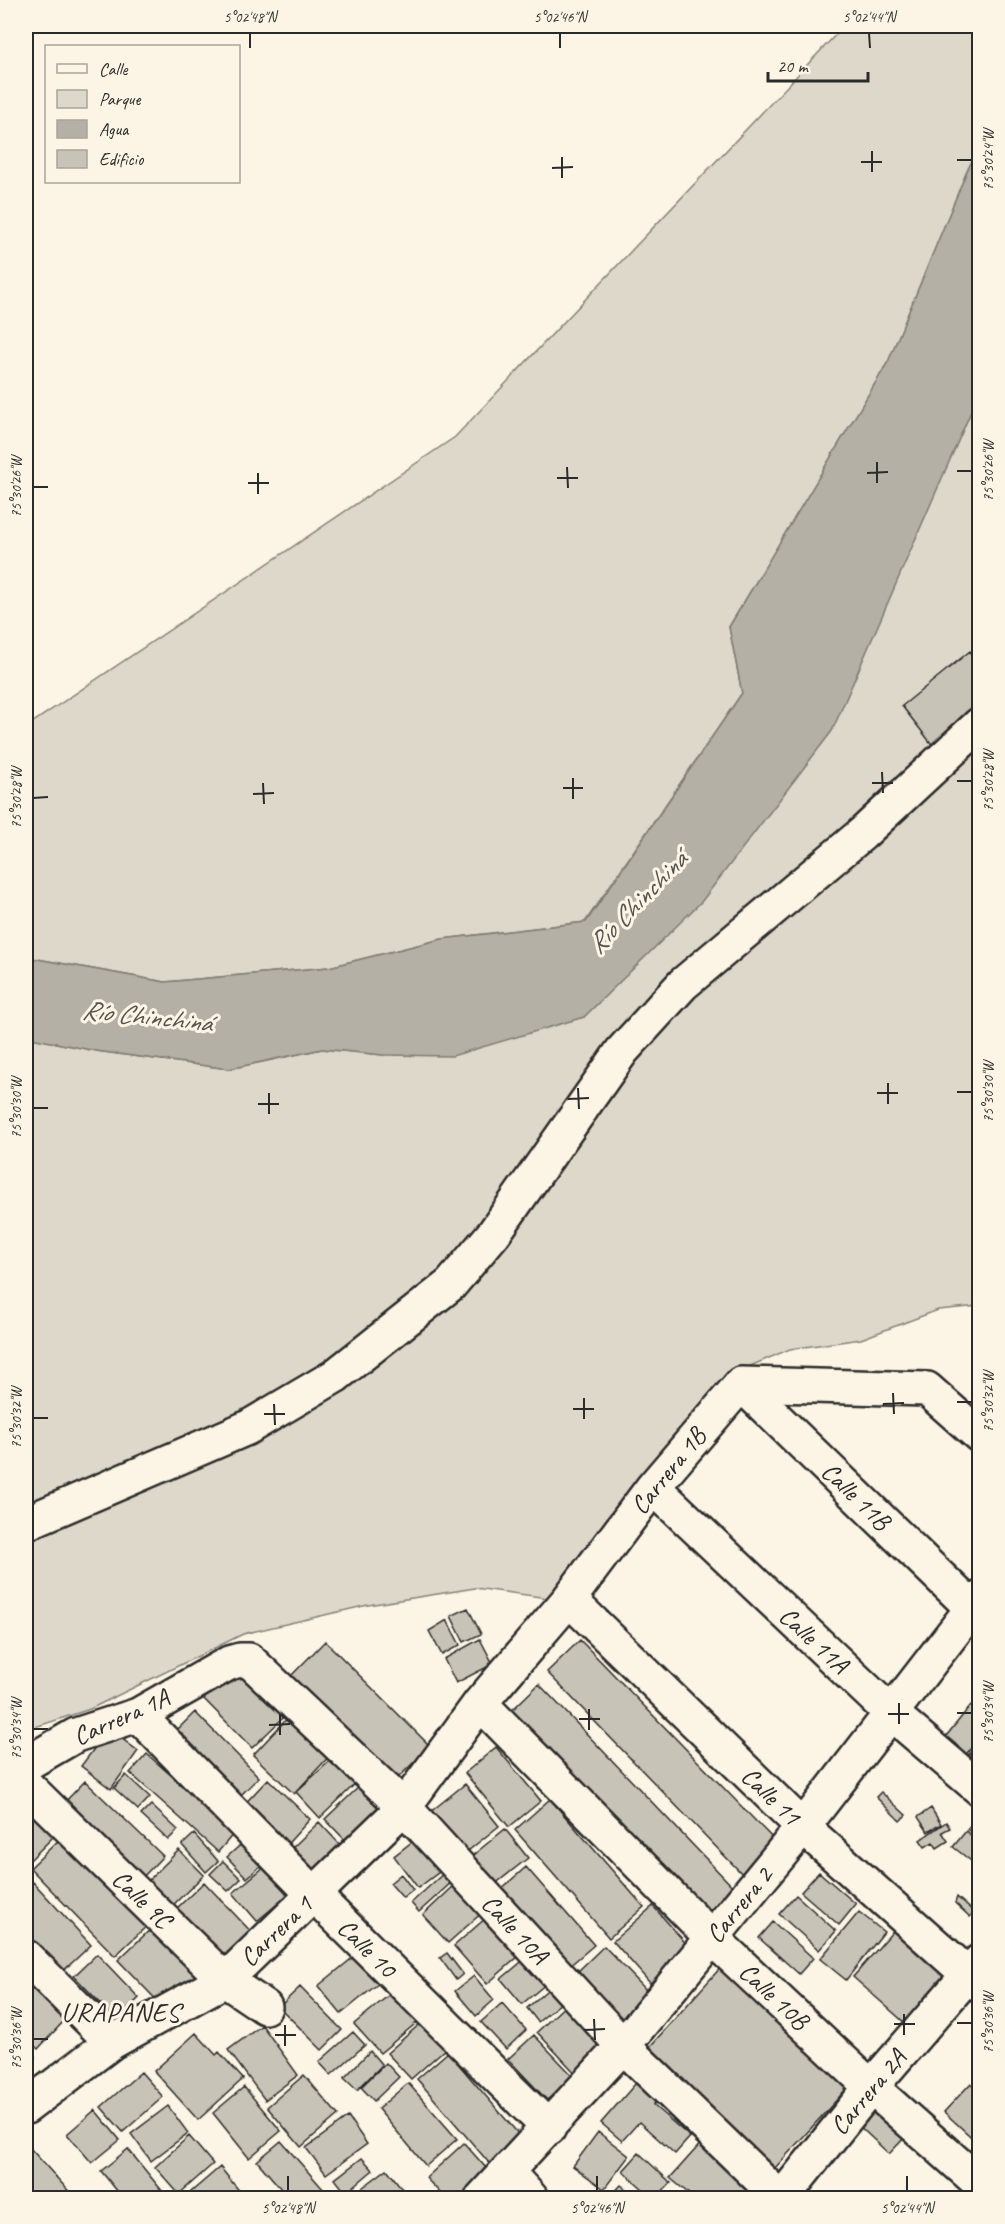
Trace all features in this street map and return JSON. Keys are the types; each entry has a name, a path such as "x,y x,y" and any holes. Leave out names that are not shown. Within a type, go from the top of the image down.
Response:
{"street":[{"path":"26,1523 247,1428 335,1376 451,1284 494,1233 622,1051 684,984 862,834 980,723"},
{"path":"741,1384 927,1389 980,1436"},
{"name":"Carrera 1B","path":"480,1703 569,1599 653,1487 741,1384"},
{"name":"Calle 11B","path":"741,1384 975,1602"},
{"name":"Calle 11A","path":"653,1487 891,1713 980,1789"},
{"name":"Calle 11","path":"569,1599 803,1827 976,1974"},
{"name":"Carrera 2","path":"482,2199 623,2046 803,1827 975,1602"},
{"name":"Carrera 1A","path":"26,1764 76,1735 138,1715 229,1663 249,1660"},
{"name":"Calle 10A","path":"249,1660 404,1807 623,2046 781,2199"},
{"name":"Carrera 1","path":"26,2107 112,2042 225,1980 404,1807 480,1703"},
{"name":"Calle 10B","path":"480,1703 712,1938 871,2087 975,2179"},
{"name":"Calle 10","path":"138,1715 314,1895 549,2128"},
{"name":"Calle 9C","path":"26,1785 225,1980 265,2007"},
{"path":"26,1957 112,2042"},
{"name":"Carrera 2A","path":"781,2199 871,2087 976,1974"},
{"path":"507,2173 531,2199"}],"green space":[{"path":"844,26 979,26 979,147 888,362 729,627 742,693 585,922 442,939 329,967 165,982 26,957 26,727 455,437"},
{"path":"979,393 979,1306 938,1310 861,1339 790,1349 724,1377 555,1599 475,1588 368,1605 243,1634 90,1709 26,1730 26,1037 96,1051 229,1069 322,1049 383,1055 584,1017 947,465"}],"water":[{"name":"Río Chinchiná","path":"979,147 979,393 832,731 702,901 584,1017 452,1056 383,1055 322,1049 229,1069 96,1051 26,1037 26,957 165,982 329,967 442,939 586,922 742,693 729,627 888,362"}],"building":[{"path":"970,651 980,664 980,711 934,747 902,706"},
{"path":"468,1608 481,1634 464,1642 451,1616"},
{"path":"447,1620 460,1645 442,1655 429,1631"},
{"path":"480,1639 493,1664 456,1683 444,1659"},
{"path":"580,1640 779,1845 746,1878 547,1672"},
{"path":"325,1641 430,1746 393,1783 289,1678"},
{"path":"236,1668 284,1717 252,1748 204,1699"},
{"path":"539,1684 733,1887 704,1916 510,1712"},
{"path":"971,1705 980,1711 980,1737 960,1762 939,1745"},
{"path":"295,1710 336,1749 294,1794 253,1755"},
{"path":"195,1712 259,1777 235,1801 172,1735"},
{"path":"109,1729 138,1751 111,1789 81,1766"},
{"path":"980,1741 980,1781 960,1765"},
{"path":"496,1747 541,1801 509,1827 465,1773"},
{"path":"147,1754 235,1832 218,1852 130,1773"},
{"path":"332,1759 355,1784 320,1818 296,1792"},
{"path":"126,1775 150,1797 138,1810 114,1788"},
{"path":"268,1779 310,1819 282,1850 239,1810"},
{"path":"85,1781 163,1856 141,1879 63,1804"},
{"path":"363,1783 382,1804 345,1840 325,1819"},
{"path":"465,1784 499,1826 463,1855 429,1813"},
{"path":"881,1792 906,1815 900,1821 876,1797"},
{"path":"550,1799 644,1907 609,1938 515,1830"},
{"path":"26,1801 57,1833 26,1864"},
{"path":"151,1805 178,1830 168,1840 141,1815"},
{"path":"931,1808 941,1824 928,1832 918,1817"},
{"path":"980,1813 979,1867 953,1847 966,1831 975,1839 977,1836 967,1829"},
{"path":"319,1822 347,1852 315,1882 287,1853"},
{"path":"946,1822 950,1828 942,1832 948,1841 937,1848 933,1842 925,1847 920,1840"},
{"path":"505,1829 528,1858 490,1888 467,1860"},
{"path":"67,1832 152,1921 115,1956 30,1868"},
{"path":"194,1834 218,1861 206,1872 182,1845"},
{"path":"422,1834 447,1866 418,1888 394,1856"},
{"path":"247,1839 266,1861 247,1878 227,1857"},
{"path":"179,1850 204,1875 172,1906 147,1882"},
{"path":"223,1861 241,1879 228,1891 210,1874"},
{"path":"264,1867 288,1895 257,1921 233,1893"},
{"path":"526,1867 594,1945 567,1968 500,1890"},
{"path":"445,1872 453,1881 419,1912 411,1903"},
{"path":"819,1872 856,1904 839,1925 801,1892"},
{"path":"401,1874 413,1890 403,1898 390,1883"},
{"path":"33,1882 91,1945 60,1974 26,1936 26,1889"},
{"path":"204,1882 257,1938 226,1967 173,1912"},
{"path":"458,1882 485,1910 448,1943 423,1915"},
{"path":"796,1895 836,1931 819,1950 779,1914"},
{"path":"957,1897 974,1912 970,1917 955,1903"},
{"path":"653,1906 690,1948 650,1983 613,1941"},
{"path":"495,1910 528,1948 487,1984 454,1946"},
{"path":"859,1912 884,1932 846,1980 820,1959"},
{"path":"773,1922 813,1958 799,1974 759,1938"},
{"path":"154,1926 202,1975 166,2010 118,1960"},
{"path":"894,1930 946,1977 905,2023 853,1977"},
{"path":"604,1946 652,1996 622,2025 574,1975"},
{"path":"361,1951 384,1979 341,2014 318,1986"},
{"path":"447,1953 463,1974 456,1980 440,1958"},
{"path":"532,1953 553,1978 522,2004 501,1979"},
{"path":"97,1954 139,1998 117,2020 74,1976"},
{"path":"26,1962 76,2008 38,2049 26,2038"},
{"path":"722,1966 851,2084 775,2168 646,2051"},
{"path":"474,1976 494,2000 476,2016 455,1991"},
{"path":"555,1983 567,1998 538,2022 527,2008"},
{"path":"300,1987 342,2030 322,2050 279,2007"},
{"path":"395,1990 420,2020 380,2053 354,2024"},
{"path":"569,2002 610,2047 578,2076 537,2032"},
{"path":"502,2003 526,2030 506,2049 481,2022"},
{"path":"421,2023 445,2049 411,2079 387,2053"},
{"path":"262,2025 298,2075 265,2100 228,2050"},
{"path":"353,2032 365,2045 331,2075 319,2062"},
{"path":"196,2033 216,2055 219,2052 243,2079 198,2120 154,2071"},
{"path":"534,2035 573,2076 547,2100 508,2059"},
{"path":"26,2049 35,2057 26,2068"},
{"path":"370,2051 382,2065 357,2090 344,2078"},
{"path":"448,2052 527,2144 496,2171 417,2079"},
{"path":"386,2063 399,2077 374,2101 361,2087"},
{"path":"141,2072 163,2097 123,2132 101,2107"},
{"path":"304,2075 338,2115 301,2147 267,2107"},
{"path":"408,2083 457,2139 426,2166 378,2109"},
{"path":"636,2083 657,2101 653,2105 690,2137 675,2154 639,2122 622,2141 601,2123"},
{"path":"971,2083 980,2090 980,2145 944,2112"},
{"path":"244,2087 281,2131 249,2158 213,2113"},
{"path":"874,2101 908,2134 889,2154 855,2122"},
{"path":"168,2106 188,2133 151,2161 131,2134"},
{"path":"95,2110 120,2140 92,2163 67,2134"},
{"path":"348,2117 367,2144 326,2174 306,2148"},
{"path":"598,2132 629,2156 604,2189 573,2166"},
{"path":"189,2136 213,2164 179,2194 155,2167"},
{"path":"281,2141 331,2198 289,2198 257,2161"},
{"path":"703,2141 768,2198 694,2198 670,2178"},
{"path":"464,2143 494,2177 470,2198 445,2198 426,2178"},
{"path":"29,2147 75,2198 26,2198 26,2150"},
{"path":"128,2149 166,2198 123,2198 101,2171"},
{"path":"639,2153 671,2183 657,2198 653,2198 623,2171"},
{"path":"362,2158 373,2170 346,2193 335,2179"},
{"path":"220,2167 241,2193 235,2198 184,2198"},
{"path":"387,2169 409,2198 350,2197"},
{"path":"621,2185 637,2198 609,2198"}],"district":[{"name":"URAPANES","path":"121,2012"}]}
